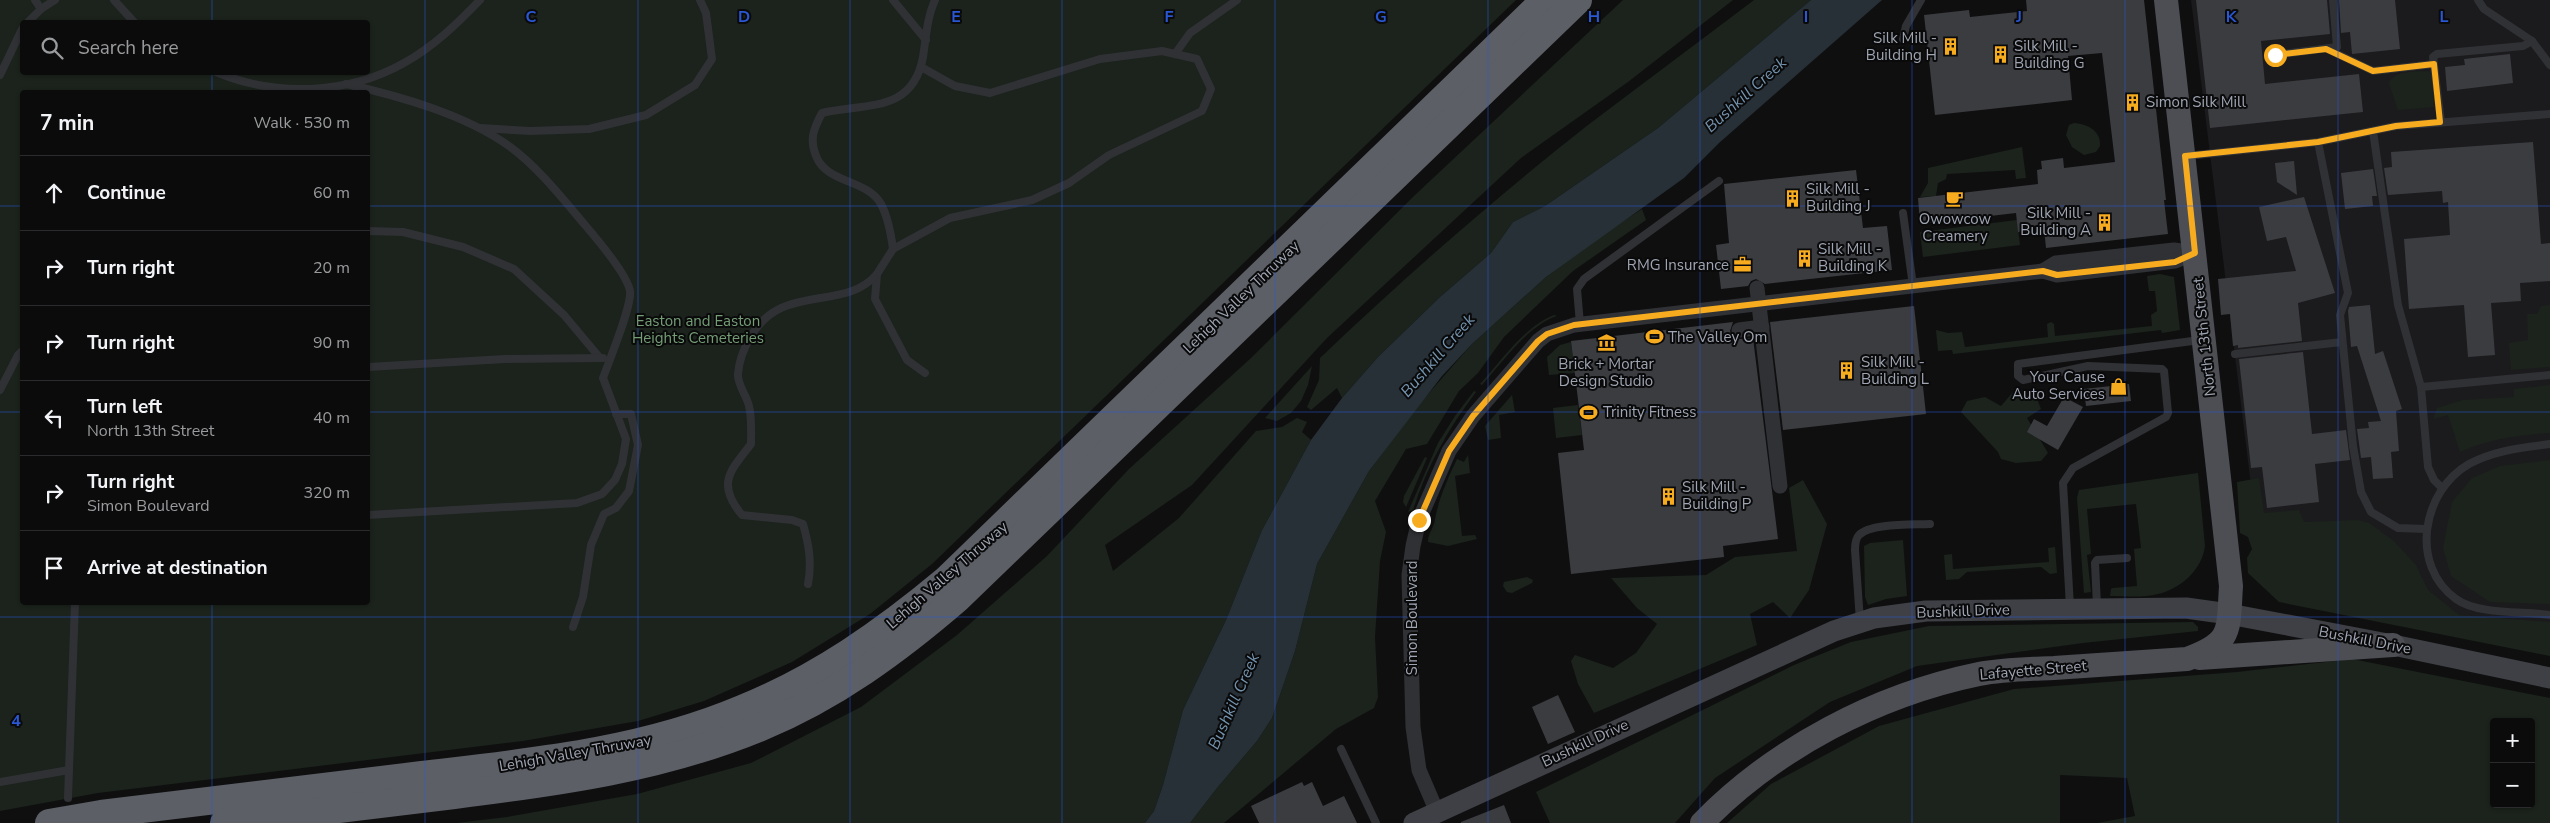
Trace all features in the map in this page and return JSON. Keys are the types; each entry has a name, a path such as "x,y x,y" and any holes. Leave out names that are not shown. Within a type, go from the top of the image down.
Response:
{"highway":[{"name":"Lehigh Valley Thruway","path":"49,823 111,813 526,763 608,750 711,722 802,681 882,632 946,580 1546,0"},
{"name":"Lehigh Valley Thruway","path":"224,823 558,782 652,763 720,743 762,727 855,678 920,631 957,599 1578,0"}],"main road":[{"name":"North 13th Street","path":"2166,0 2185,156 2231,586 2229,614"},
{"name":"Lafayette Street","path":"1702,823 1746,783 1779,760 1826,731 1902,696 1988,673 2187,659 2211,650 2222,642 2229,614"},
{"path":"2187,659 2393,645"}],"street":[{"name":"Simon Boulevard","path":"1437,812 1419,770 1413,727 1409,575 1412,546 1419,520 1449,451 1473,416 1538,341 1557,330 1580,324 2043,271 2057,275 2175,262 2195,253"},
{"path":"1757,288 1780,486"},
{"path":"1739,330 1762,327"},
{"name":"Bushkill Drive","path":"1414,823 1834,631 1860,622 1926,611 2186,608 2229,614 2393,645 2550,678"}],"lane":[{"path":"35,0 41,9"},
{"path":"30,20 41,9 55,0"},
{"path":"114,0 132,20"},
{"path":"225,75 255,85 272,88 316,89 346,84 404,63 450,31 480,0"},
{"path":"478,128 530,131 589,128 646,115 695,85 712,59 706,13 700,0"},
{"path":"894,0 926,40"},
{"path":"892,249 890,232 881,203 864,188 839,178 819,165 811,145 814,128 822,112 891,102 908,92 921,67 935,0"},
{"path":"1175,54 1190,33 1237,0"},
{"path":"1903,39 1906,26 1921,0"},
{"path":"2275,55 2337,47 2333,0"},
{"path":"2478,0 2484,9 2532,41 2550,65"},
{"path":"0,75 20,33"},
{"path":"2440,122 2434,64 2434,57 2437,54 2523,46 2532,41"},
{"path":"2326,49 2373,71 2434,64"},
{"path":"808,584 811,568 809,545 803,524 792,520 742,515 733,505 727,486 730,470 751,444 750,407 738,376 746,346 758,323 774,310 800,301 853,290 872,280 892,249 950,218 1032,200 1069,183 1114,153 1202,111 1211,89 1197,60 1162,50 1100,59 990,93 955,86 921,67"},
{"path":"346,84 402,97 478,128 510,146 552,186 608,251 630,291 628,308 603,378 626,439 622,464 614,480 602,494 577,503 370,515"},
{"path":"264,90 272,88"},
{"path":"2185,156 2318,142 2396,126 2548,112"},
{"path":"2373,130 2398,305 2421,387 2428,467 2434,480 2442,488"},
{"path":"2318,142 2348,293 2340,315 2361,492 2371,512 2398,528 2426,529"},
{"path":"1580,324 1577,290 1584,279 1719,181"},
{"path":"1903,213 1913,286"},
{"path":"370,231 403,232 463,247 514,269 564,315 600,358"},
{"path":"877,274 875,299 907,360 924,373"},
{"path":"2070,608 2063,483 2073,468 2166,416 2168,413 2164,372 2162,369 2088,366 2023,380 2019,379 2018,365 2020,362 2204,340"},
{"path":"2235,354 2342,342"},
{"path":"0,390 20,353"},
{"path":"370,367 505,359 610,358"},
{"path":"2421,387 2550,375"},
{"path":"574,627 583,597 590,545 604,514 616,508 629,491 635,463 638,445 631,414 616,414"},
{"path":"2550,444 2494,452 2468,465 2442,488 2432,506 2426,529 2430,562 2442,586 2458,600 2478,608 2550,615"},
{"path":"1860,622 1855,550 1856,540 1860,534 1876,528 1930,524"},
{"path":"2096,608 2095,563 2097,560 2127,558"},
{"path":"68,798 75,605"},
{"path":"1341,749 1376,823"},
{"path":"0,782 69,770"}],"shaded area":[{"path":"2191,0 2550,0 2550,650 2263,582"}],"green space":[{"name":"Easton and Easton Heights Cemeteries","path":"0,0 1516,0 932,564 870,614 792,662 704,701 638,721 523,741 98,793 0,811"},
{"path":"1623,0 1733,0 1628,82 1521,158 1327,338 1192,485 1105,545 1113,571 1179,518 1256,431 1282,427 1297,418 1307,422 1302,432 1311,440 1262,530 1226,620 1183,710 1163,785 1154,811 1145,823 456,823 507,817 637,794 751,763 861,707 957,635 1047,556 1129,469 1251,358 1415,195"},
{"path":"1754,0 1811,0 1658,128 1545,206 1513,222 1491,253 1440,297 1378,357 1342,398 1337,388 1311,410 1307,407 1319,380 1320,358 1385,297 1451,238 1553,153"},
{"path":"2431,71 2434,107 2398,110 2389,83 2392,79 2401,73"},
{"path":"2074,123 2089,127 2096,132 2100,146 2096,152 2084,155 2072,147 2066,135 2069,125"},
{"path":"2022,147 2026,178 2016,179 2015,170 1947,174 1946,179 1938,183 1936,196 1920,197 1928,183 1928,168"},
{"path":"1642,209 1646,220 1573,271 1504,337 1478,373 1459,391 1427,444 1406,449 1375,501 1386,532 1380,561 1375,637 1378,697 1374,708 1336,729 1224,823 1190,823 1257,741 1272,718 1295,651 1317,564 1369,471 1415,409 1472,344 1546,277 1602,235"},
{"path":"2017,220 2020,245 1923,257 1920,232"},
{"path":"2160,274 2174,277 2180,330 2162,333 2161,330 1953,354 1952,350 1938,351 1936,330 1948,333 1962,332 1965,347 2048,337 2047,324 2051,322 2054,324 2055,336 2152,326 2151,315 2157,311 2155,291 2149,291 2147,276"},
{"path":"2550,305 2550,367 2511,370 2509,343 2528,340 2527,314 2537,314 2541,306"},
{"path":"1554,315 1557,316 1536,327 1526,336 1482,385 1480,384 1523,336 1543,320"},
{"path":"1571,342 1575,373 1549,375 1547,357 1560,345"},
{"path":"1312,366 1308,385 1301,401 1291,413 1277,421 1265,418"},
{"path":"2550,385 2550,433 2504,438 2460,452 2448,415 2433,419 2437,408 2463,400 2514,397 2514,389"},
{"path":"1474,391 1476,392 1447,434 1432,463 1413,510 1408,512 1438,443"},
{"path":"2034,391 2041,409 2027,418 2048,453 2041,461 2016,463 2001,459 1998,452 1961,412 1967,401 1985,397 2001,406 2013,392"},
{"path":"1512,395 1515,412 1499,415 1501,438 1488,440 1485,426"},
{"path":"1578,405 1582,435 1556,438 1553,408"},
{"path":"1468,455 1470,473 1455,476 1462,536 1475,535 1477,539 1448,546 1428,542 1441,496 1457,459 1464,462"},
{"path":"1425,457 1427,458 1406,507 1403,502 1404,496"},
{"path":"2550,460 2550,604 2490,602 2451,576 2443,548 2452,502 2472,478 2500,466"},
{"path":"2198,473 2205,546 2199,563 2189,577 2174,588 2158,594 2110,596 2111,589 2113,588 2137,586 2134,549 2141,548 2136,504 2087,509 2091,554 2087,555 2091,592 2084,593 2077,498 2079,490"},
{"path":"2259,478 2264,513 2299,510 2304,522 2358,520 2369,523 2394,541 2416,565 2428,590 2459,615 2550,622 2550,656 2279,602 2248,573 2247,558 2252,549 2248,537 2240,533 2237,482"},
{"path":"1803,480 1827,524 1809,590 1790,618 1773,602 1750,614 1757,645 1594,713 1578,684 1571,661 1575,655 1613,668 1636,653 1657,624 1637,608 1611,578 1706,575 1735,557 1797,551 1789,488"},
{"path":"1903,540 1907,596 1886,599 1868,605 1865,597 1864,546 1870,543"},
{"path":"2055,547 2057,573 2050,574 2041,567 1967,572 1959,579 1946,580 1944,555 1952,554 1953,569 2049,562 2048,548"},
{"path":"1527,577 1533,580 1532,583 1512,593 1507,592 1503,586 1504,582"},
{"path":"2193,622 2198,627 2198,631 2083,643 1917,666 1830,702 1715,778 1675,823 1550,823 1536,792 1794,665 1851,642 1929,626"},
{"path":"2352,659 2550,698 2550,823 2097,823 2135,816 2127,778 2060,775 2060,823 1727,823 1771,784 1879,726 2014,689 2237,672"}],"water":[{"name":"Bushkill Creek","path":"1811,0 1882,0 1719,143 1684,178 1546,277 1472,344 1442,376 1369,471 1317,564 1295,651 1272,718 1257,741 1190,823 1145,823 1154,811 1163,785 1183,710 1226,620 1262,530 1311,440 1342,398 1378,357 1440,297 1491,253 1513,222 1545,206 1658,128"}],"building":[{"path":"2026,0 2144,0 2168,234 2046,248 2044,229 2018,232 2016,213 1920,224 1918,198 2038,184 2037,170 2042,169 2041,161 2063,158 2064,168 2115,162 2102,53 2068,56 2072,100 1935,115 1924,15 1969,10 1970,17 2027,11"},
{"path":"2196,0 2327,0 2330,34 2261,41 2265,84 2359,74 2363,112 2210,128"},
{"path":"2339,0 2395,0 2400,49 2352,54 2350,32 2341,33"},
{"path":"2510,54 2513,83 2447,91 2445,67 2465,65 2464,59"},
{"path":"2533,142 2541,244 2550,243 2550,281 2520,283 2521,301 2491,303 2495,355 2468,357 2464,305 2409,309 2404,239 2450,235 2448,202 2443,203 2442,191 2388,195 2384,168 2392,167 2391,152"},
{"path":"2294,161 2297,195 2277,182 2275,163"},
{"path":"2373,169 2377,196 2372,196 2373,206 2345,209 2341,173"},
{"path":"1856,170 1863,228 1887,226 1892,270 1765,284 1756,279 1751,281 1748,286 1721,289 1716,245 1729,243 1724,184"},
{"path":"2304,197 2335,293 2298,303 2302,341 2238,348 2238,345 2233,346 2230,314 2221,315 2218,279 2296,271 2286,237 2267,241 2259,207"},
{"path":"2370,305 2375,354 2383,351 2402,409 2396,411 2399,451 2391,452 2393,478 2373,479 2371,457 2361,458 2357,429 2369,428 2368,422 2381,421 2357,346 2351,347 2349,307"},
{"name":"Silk Mill - Building L","path":"1914,306 1926,414 1783,430 1770,322"},
{"path":"1733,322 1730,331 1732,336 1740,339 1753,338 1778,539 1723,546 1724,557 1571,574 1558,453 1584,450 1571,341"},
{"path":"2303,352 2312,434 2346,430 2350,460 2315,464 2319,502 2267,508 2262,467 2251,468 2239,359"},
{"path":"2129,384 2131,401 2086,406 2084,389"},
{"path":"2064,397 2083,407 2058,450 2027,432 2034,419 2047,426"},
{"path":"1558,695 1575,732 1548,744 1532,707"},
{"path":"1302,782 1304,786 1312,782 1323,806 1344,796 1357,823 1259,823 1251,806"},
{"path":"1504,805 1511,823 1461,823 1461,822"}],"place":[{"name":"Silk Mill - Building H","path":"1951,47"},
{"name":"Silk Mill - Building G","path":"2000,55"},
{"name":"Simon Silk Mill","path":"2132,102"},
{"name":"Silk Mill - Building J","path":"1792,198"},
{"name":"Owowcow Creamery","path":"1955,198"},
{"name":"Silk Mill - Building A","path":"2105,222"},
{"name":"Silk Mill - Building K","path":"1804,258"},
{"name":"RMG Insurance","path":"1743,265"},
{"name":"The Valley Om","path":"1654,337"},
{"name":"Brick + Mortar Design Studio","path":"1606,343"},
{"name":"Silk Mill - Building L","path":"1847,371"},
{"name":"Your Cause Auto Services","path":"2119,386"},
{"name":"Trinity Fitness","path":"1589,412"},
{"name":"Silk Mill - Building P","path":"1668,496"}],"route":[{"path":"1419,520 1439,472 1460,432 1538,341 1547,334 1566,326 2043,271 2057,275 2175,262 2195,253 2185,156 2318,142 2396,126 2440,122 2434,64 2373,71 2326,49 2275,55"}]}
